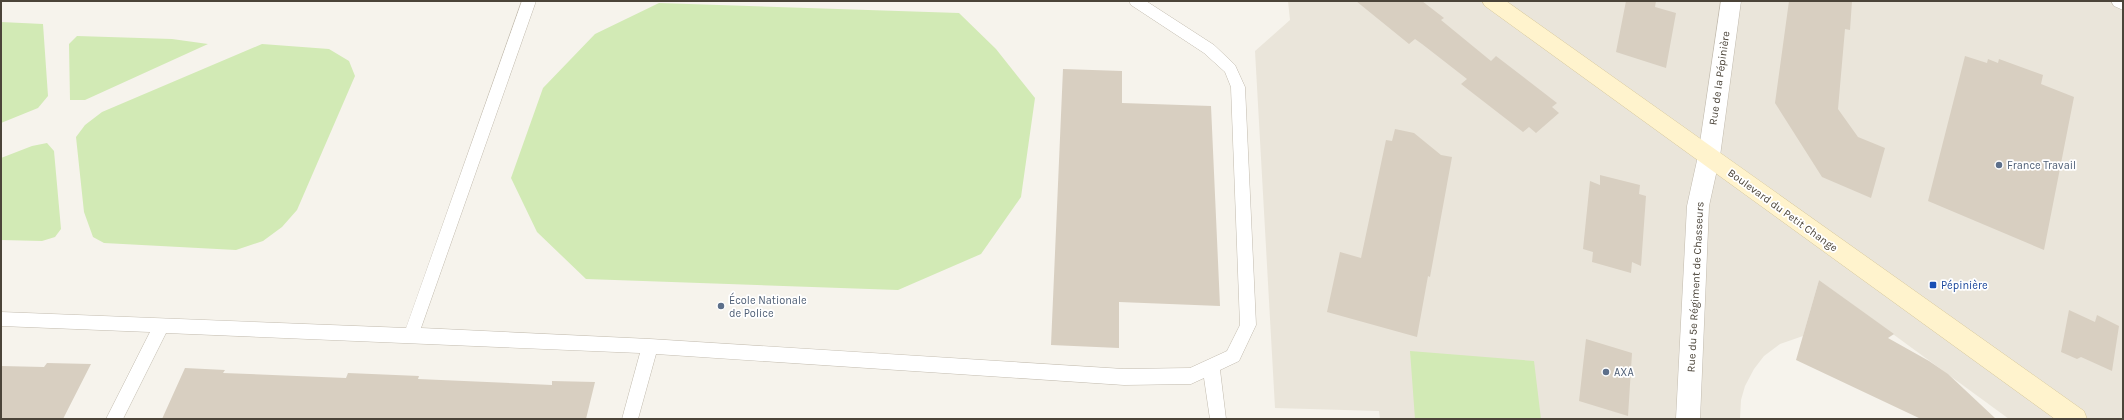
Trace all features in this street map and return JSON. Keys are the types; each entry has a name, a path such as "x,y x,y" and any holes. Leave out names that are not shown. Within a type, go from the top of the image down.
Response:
{"main road":[{"name":"Boulevard du Petit Change","path":"1492,1 2075,419"}],"street":[{"name":"Rue de la Pépinière","path":"1708,156 1731,1"},
{"name":"Rue du 5e Régiment de Chasseurs","path":"1688,419 1698,206 1708,156"}],"lane":[{"path":"412,335 528,1"},
{"path":"1,319 650,346 1124,377 1191,376 1233,356 1248,325 1238,87 1230,69 1209,49 1136,1"},
{"path":"114,419 161,326"},
{"path":"630,419 650,346"},
{"path":"1211,366 1218,419"}],"shaded area":[{"path":"1288,1 2123,1 2123,419 2009,419 1819,280 1803,336 1780,344 1764,356 1754,369 1745,386 1741,400 1740,419 1380,419 1379,411 1275,408 1255,51 1290,20"}],"green space":[{"path":"659,3 959,13 996,49 1035,98 1021,197 981,254 898,290 586,279 537,232 511,178 543,88 595,34"},
{"path":"1,22 43,24 48,96 38,108 1,123"},
{"path":"77,36 172,39 208,44 85,100 70,100 69,44"},
{"path":"262,44 329,49 349,61 355,76 297,210 282,227 263,241 236,250 104,243 93,237 84,212 76,137 85,125 102,112"},
{"path":"47,143 54,151 61,229 55,237 42,241 1,240 1,158 32,146"},
{"path":"1410,351 1534,361 1541,419 1415,419"}],"building":[{"path":"1356,1 1422,1 1444,18 1441,20 1491,61 1496,56 1557,103 1552,107 1559,113 1536,133 1529,127 1523,132 1461,84 1467,79 1415,39 1409,44"},
{"path":"1626,1 1656,1 1655,7 1676,13 1666,68 1616,52"},
{"path":"1789,1 1852,1 1850,30 1845,29 1838,109 1858,137 1885,148 1871,198 1822,177 1775,103"},
{"name":"France Travail","path":"1965,56 1987,63 1988,59 1998,63 1999,59 2043,75 2041,84 2074,97 2044,250 1928,201"},
{"path":"1063,69 1122,71 1122,103 1211,106 1220,306 1119,302 1119,348 1051,345"},
{"path":"1395,129 1414,133 1441,155 1452,157 1430,277 1428,276 1417,337 1327,312 1340,252 1361,258 1386,140 1392,141"},
{"path":"1600,175 1640,185 1639,194 1646,196 1641,266 1632,262 1631,273 1592,262 1593,252 1583,249 1590,181 1600,185"},
{"path":"1819,280 1894,334 1888,338 1929,361 1948,374 1996,419 1921,419 1796,360"},
{"path":"2069,310 2095,322 2097,315 2119,326 2112,371 2081,357 2077,359 2061,352"},
{"path":"1586,339 1632,353 1628,416 1579,401"},
{"path":"47,363 91,364 63,419 1,419 1,366 44,367"},
{"path":"185,368 225,370 223,373 346,378 348,373 419,376 418,379 552,385 552,381 595,382 586,419 162,419"}],"place":[{"name":"France Travail","path":"1999,165"},
{"name":"Pépinière","path":"1933,285"},
{"name":"École Nationale de Police","path":"721,306"},
{"name":"AXA","path":"1606,372"}]}
